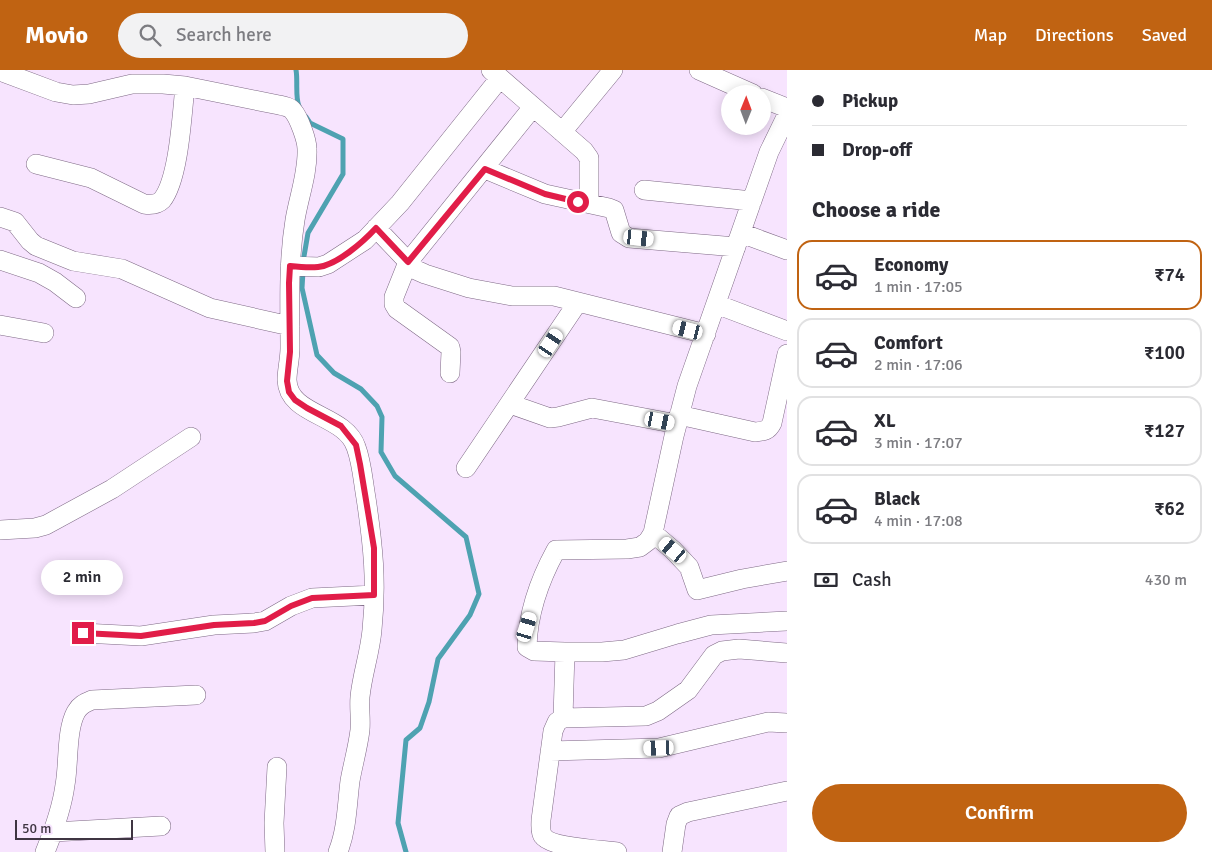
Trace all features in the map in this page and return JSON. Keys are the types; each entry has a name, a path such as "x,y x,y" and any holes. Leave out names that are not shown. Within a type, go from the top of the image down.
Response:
{"street":[{"path":"562,132 613,70"},
{"path":"699,70 733,85"},
{"path":"0,72 56,92 73,95 89,94 132,84 163,84 185,86 279,105 289,108 294,112 307,147 307,160 305,179 295,220 294,266 289,283 290,352 287,381 289,392 301,404 341,426 356,445 374,548 372,632 362,681 357,752 351,778 345,829 338,852"},
{"path":"294,266 319,267 337,260 364,240 400,203 496,74 589,158 589,203"},
{"path":"36,164 91,178 144,204 153,205 161,201 166,193 174,168 185,86"},
{"path":"771,102 787,108"},
{"path":"450,373 452,352 450,347 397,309 394,304 396,289 408,262 485,169 533,107"},
{"path":"787,116 769,152 687,386 653,533 648,541 640,547 627,549 556,550 544,572 533,603 527,627 526,647 534,651 565,652 624,650 711,626 787,621"},
{"path":"485,169 545,194 604,206 614,210 621,233 629,238 739,240 787,250"},
{"path":"644,190 752,201"},
{"path":"0,217 15,222 30,242 36,246 73,261 122,269 210,308 290,326"},
{"path":"376,228 416,270 425,274 469,288 512,296 554,296 706,334"},
{"path":"0,260 39,273 55,282 76,298"},
{"path":"466,468 578,302"},
{"path":"716,304 787,330"},
{"path":"0,325 44,332"},
{"path":"510,404 550,418 592,408 755,432 765,431 770,428 787,354"},
{"path":"0,530 26,529 46,525 112,488 190,437"},
{"path":"653,533 689,567 697,590 787,571"},
{"path":"83,633 141,636 214,625 254,623 265,621 291,606 312,598 374,595"},
{"path":"617,852 559,844 543,837 541,820 553,731 557,722 564,718 646,716 658,711 688,690 714,655 722,651 739,649 787,652"},
{"path":"564,718 565,652"},
{"path":"45,852 53,832 66,784 71,726 76,713 82,705 92,700 196,695"},
{"path":"550,751 659,748 768,722 787,722"},
{"path":"275,852 274,823 278,767"},
{"path":"672,852 676,824 680,816 688,812 787,791"},
{"path":"53,832 161,826"}],"waterway":[{"path":"296,70 299,106"},
{"path":"303,262 308,233 343,174 343,139 310,123 306,117"},
{"path":"303,271 302,288 317,355 334,373 361,389 377,406 382,417 381,452 395,476 466,537 479,594 470,615 438,659 429,702 420,728 406,740 398,823 406,852"}],"route":[{"path":"83,633 141,636 214,625 254,623 265,621 300,601 312,598 374,595 374,548 356,445 341,426 307,408 295,400 289,392 287,381 290,352 290,266 319,267 328,264 337,260 364,240 376,228 408,262 485,169 545,194 578,202"}]}
